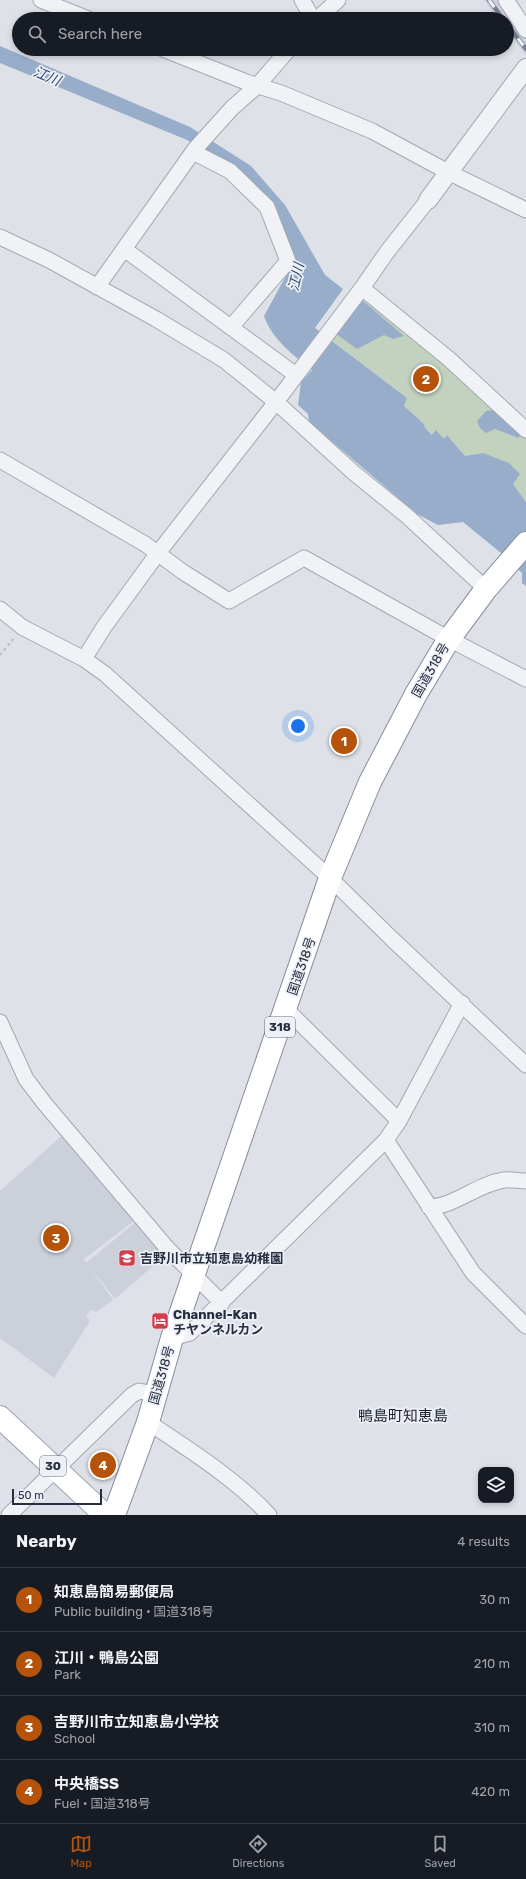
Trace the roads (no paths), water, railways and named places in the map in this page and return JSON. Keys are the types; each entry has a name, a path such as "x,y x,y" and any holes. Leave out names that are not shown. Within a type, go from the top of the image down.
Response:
{"main road":[{"name":"国道318号","path":"114,1515 148,1422 172,1338 330,878 370,782 416,694 449,639 486,589 526,543"},
{"name":"30","path":"0,1417 105,1515"}],"street":[{"path":"41,0 71,12"},
{"path":"302,0 309,12"},
{"path":"325,12 338,0"},
{"path":"506,0 526,30"},
{"path":"181,56 257,86 281,93 372,131 448,172 526,210"},
{"path":"97,287 194,150 232,108 257,86 283,56"},
{"path":"84,659 104,627 158,553 276,402 362,288 386,252 428,200 526,68"},
{"path":"194,150 230,171 267,206 288,261 231,327"},
{"path":"0,237 49,260 156,319 224,360 276,402 354,473 412,521 486,589"},
{"path":"124,249 231,327 298,372"},
{"path":"362,288 449,359 526,430"},
{"path":"0,460 158,553 183,572 229,601 304,558 449,639 526,679"},
{"path":"0,609 22,628 84,659 105,674 330,878 391,938 462,1003 526,1065"},
{"path":"172,1338 190,1333 386,1140 399,1121 462,1003"},
{"path":"286,1009 399,1121"},
{"path":"0,1022 26,1079 168,1248 222,1303"},
{"path":"386,1140 473,1273 526,1326"},
{"path":"429,1207 440,1207 488,1185 499,1182 526,1181"},
{"path":"9,1515 132,1395 139,1391 155,1394"},
{"path":"148,1422 213,1466 269,1515"}],"water":[{"name":"江川","path":"0,46 12,51 12,56 23,56 190,127 251,166 285,205 325,275 343,289 315,328 407,398 404,406 424,424 425,428 432,435 436,430 444,439 447,435 465,456 483,453 509,463 520,474 513,484 526,502 526,586 522,583 522,573 501,553 463,522 438,525 417,514 309,422 308,414 298,405 301,382 312,370 284,346 272,332 264,316 295,259 238,171 187,140 0,63"},
{"path":"362,300 404,336 393,339 384,335 357,349 335,333"},
{"path":"498,410 524,433 518,438 495,429 486,433 480,428 477,421 486,411"}],"railway":[{"path":"489,0 498,12"},
{"path":"514,33 526,49"}],"place":[{"name":"江川・鴨島公園","path":"426,379"},
{"name":"知恵島簡易郵便局","path":"344,741"},
{"name":"吉野川市立知恵島小学校","path":"56,1238"},
{"name":"吉野川市立知恵島幼稚園","path":"127,1258"},
{"name":"Channel-Kan チヤンネルカン","path":"160,1321"},
{"name":"中央橋SS","path":"103,1465"}],"district":[{"name":"鴨島町知恵島","path":"403,1416"}]}
